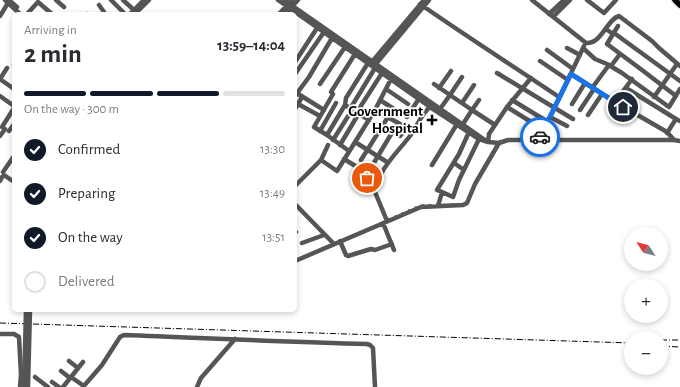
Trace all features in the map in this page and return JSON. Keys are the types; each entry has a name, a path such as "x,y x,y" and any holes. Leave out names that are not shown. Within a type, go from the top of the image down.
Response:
{"main road":[{"path":"675,0 680,6"}],"street":[{"path":"56,0 64,7"},
{"path":"110,0 123,12"},
{"path":"123,0 132,12"},
{"path":"134,12 144,0"},
{"path":"134,12 149,0"},
{"path":"278,0 290,5 420,97 430,107 479,139 488,142 508,140 680,141"},
{"path":"284,0 317,28 355,54 373,64 382,73 440,109 488,142"},
{"path":"281,12 298,0"},
{"path":"327,135 345,105 346,98 422,4 429,0"},
{"path":"532,0 588,42"},
{"path":"536,0 552,15"},
{"path":"552,15 564,0"},
{"path":"552,15 570,0"},
{"path":"587,0 604,13 616,0"},
{"path":"0,3 6,1"},
{"path":"6,1 18,12"},
{"path":"6,1 21,12"},
{"path":"0,16 6,1"},
{"path":"29,12 38,2 50,12"},
{"path":"422,4 466,36 559,97"},
{"path":"99,5 104,12"},
{"path":"539,140 583,48 588,42 606,29 618,16 652,41 678,65 654,97"},
{"path":"618,26 606,44 676,96"},
{"path":"297,59 317,28"},
{"path":"606,29 614,33 680,81"},
{"path":"297,71 324,32"},
{"path":"297,93 309,77 332,38"},
{"path":"320,84 345,46"},
{"path":"567,48 580,55"},
{"path":"583,48 595,59 610,65 632,79 669,107 680,89"},
{"path":"546,50 585,83 667,133 674,140"},
{"path":"349,151 314,127 333,94 331,92 355,54"},
{"path":"580,110 593,88 620,54"},
{"path":"540,61 568,80"},
{"path":"333,140 351,109 373,64"},
{"path":"7,68 0,79 12,88"},
{"path":"439,88 451,71"},
{"path":"340,145 382,73"},
{"path":"497,73 573,119"},
{"path":"440,109 462,77"},
{"path":"488,142 489,134 495,125 512,100 531,78"},
{"path":"321,160 337,171 375,110 391,79"},
{"path":"615,102 632,79"},
{"path":"572,104 585,83"},
{"path":"434,84 495,125"},
{"path":"462,103 474,85"},
{"path":"626,88 678,120 667,133"},
{"path":"386,89 408,104"},
{"path":"297,94 324,110"},
{"path":"588,115 602,94"},
{"path":"302,97 298,104 320,116"},
{"path":"407,117 420,97"},
{"path":"0,105 2,98 12,106"},
{"path":"380,100 400,113"},
{"path":"463,124 479,100"},
{"path":"512,100 549,119 567,126"},
{"path":"320,131 336,103"},
{"path":"345,105 369,120"},
{"path":"381,174 387,162 404,144 430,107"},
{"path":"508,107 544,130"},
{"path":"375,110 407,128 400,136"},
{"path":"0,136 5,129 12,112"},
{"path":"361,160 388,117"},
{"path":"397,122 400,136"},
{"path":"432,165 457,124"},
{"path":"5,129 12,125"},
{"path":"372,166 393,132 400,136"},
{"path":"469,132 454,163 438,190 453,196 479,139"},
{"path":"356,142 387,162"},
{"path":"297,260 421,206 463,205 467,203 475,184 499,142"},
{"path":"297,184 321,160 328,146"},
{"path":"2,175 12,159"},
{"path":"344,160 362,170 375,192 394,250"},
{"path":"2,175 12,162"},
{"path":"454,163 464,170"},
{"path":"2,175 12,181"},
{"path":"438,206 442,192"},
{"path":"297,206 334,244"},
{"path":"302,243 324,235"},
{"path":"340,241 346,255 348,256 371,249 375,250 392,244"},
{"path":"24,387 26,312"},
{"path":"28,387 30,312"},
{"path":"0,334 14,334 19,337 22,375 20,387"},
{"path":"61,371 83,387 103,364 122,335 370,345 373,348 375,387"},
{"path":"197,387 199,380 235,339"},
{"path":"69,361 78,368"},
{"path":"63,387 83,362"},
{"path":"35,377 48,387"},
{"path":"199,380 201,387"},
{"path":"52,382 59,387"}],"railway":[{"path":"0,323 624,343"},
{"path":"668,340 680,340"},
{"path":"668,346 680,347"}],"way so far":[{"path":"367,178 375,192 387,221 421,206 463,205 467,203 475,184 499,142 508,140 539,140 540,137"}],"place":[{"name":"Government Hospital","path":"432,120"}],"route":[{"path":"540,137 571,74 623,107"}]}
